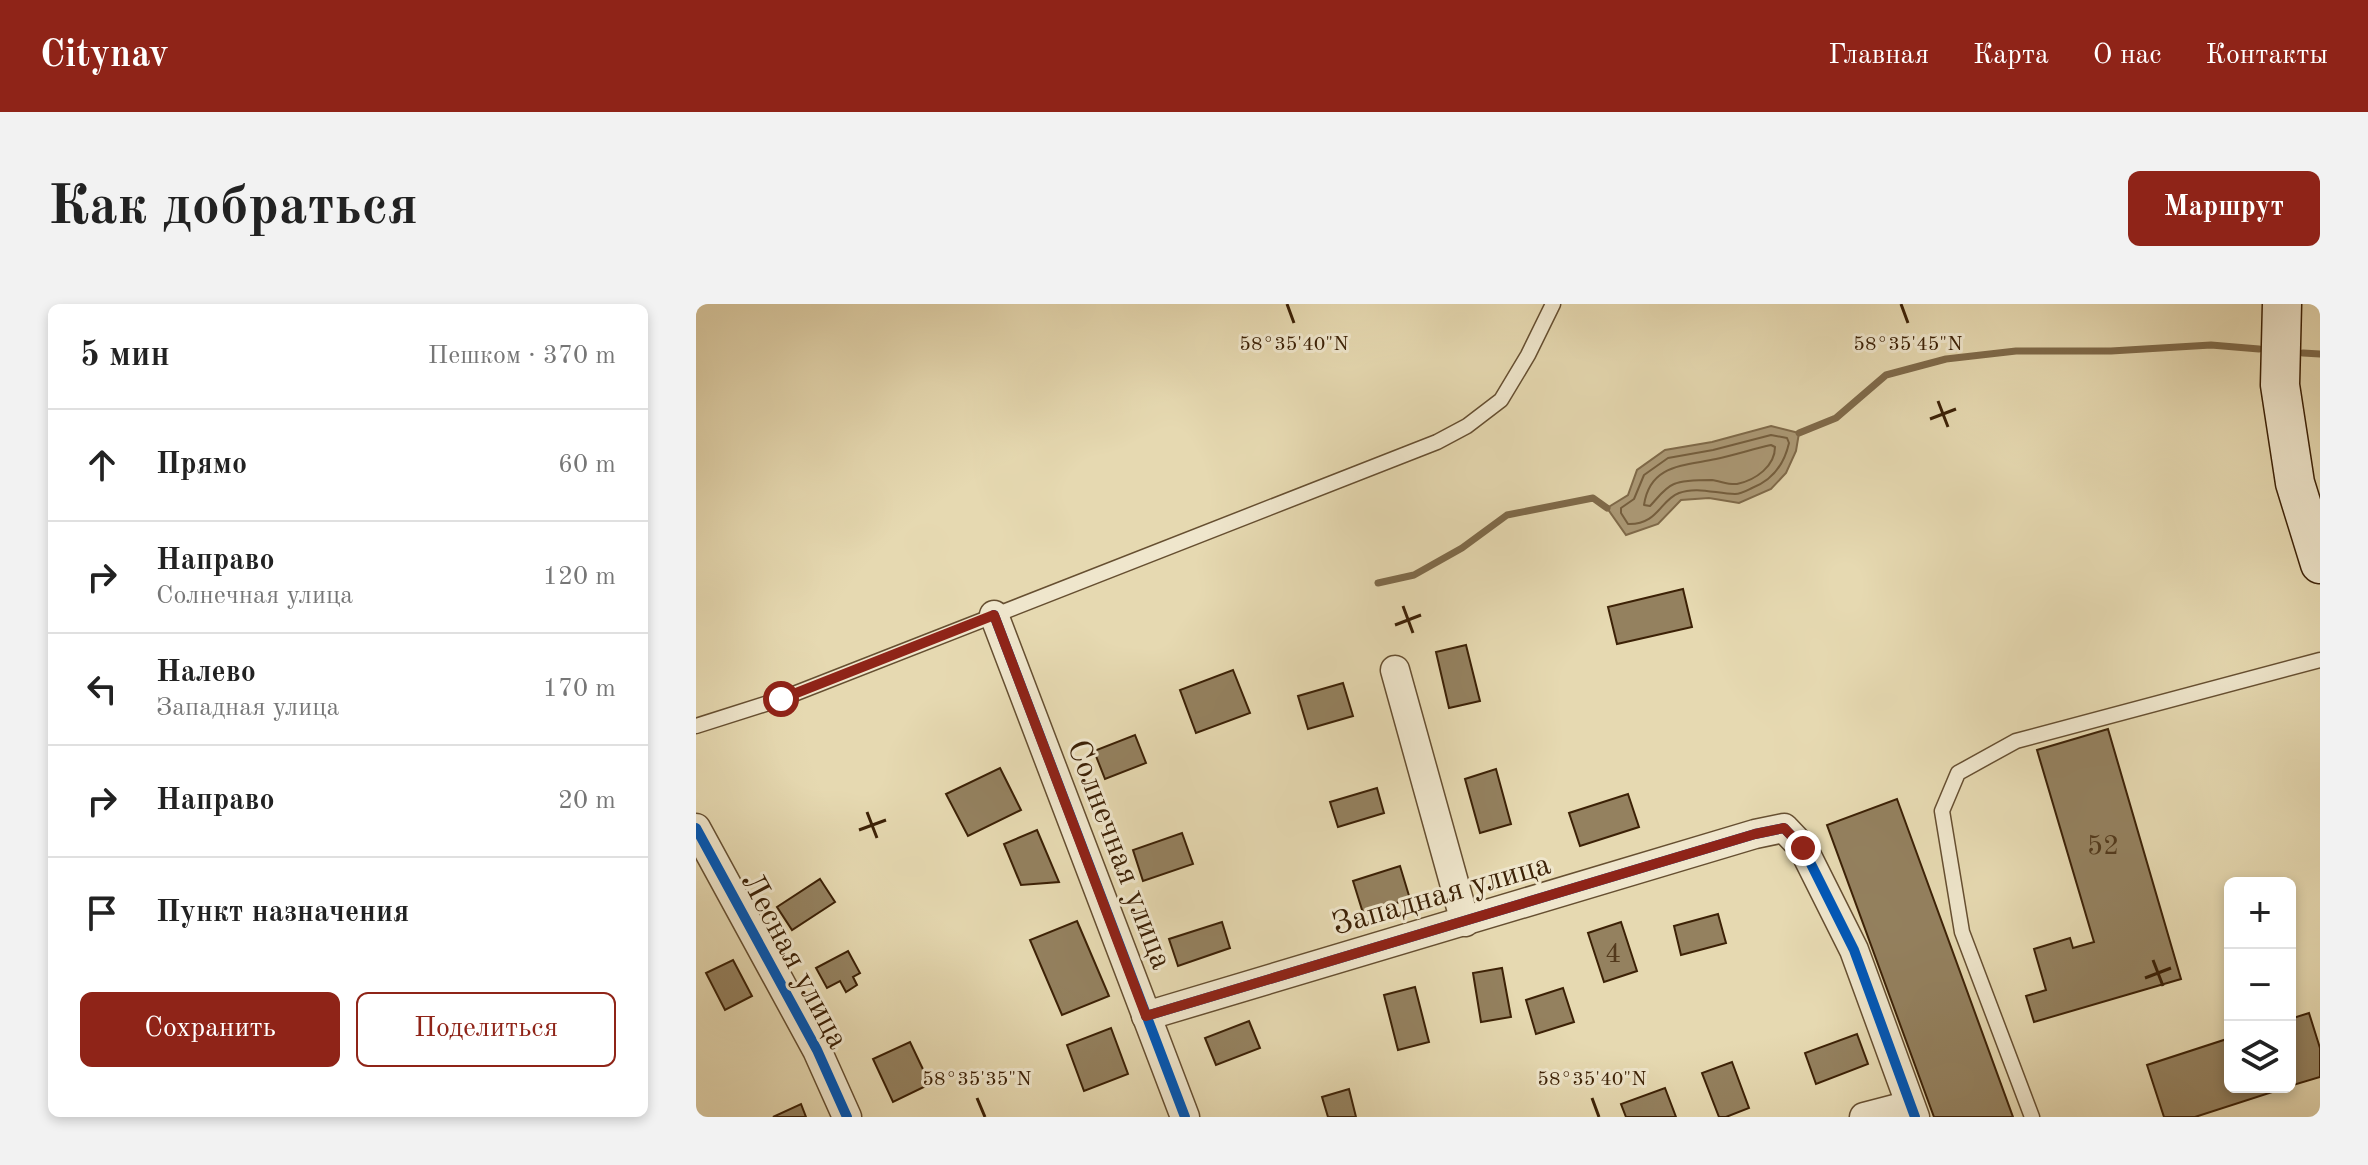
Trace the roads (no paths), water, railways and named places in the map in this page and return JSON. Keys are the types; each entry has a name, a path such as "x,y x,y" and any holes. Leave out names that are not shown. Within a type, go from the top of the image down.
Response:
{"main road":[{"path":"2282,304 2280,385 2295,483 2320,564"}],"street":[{"name":"Солнечная улица","path":"994,615 1185,1117"},
{"path":"1395,670 1465,922"},
{"name":"Лесная улица","path":"696,828 817,1050 847,1117"},
{"name":"Западная улица","path":"1146,1016 1755,834 1784,828 1803,848 1854,950 1912,1111"},
{"path":"1864,1117 1912,1111"}],"lane":[{"path":"696,726 781,699 1437,442 1467,426 1501,400 1553,304"},
{"path":"2032,1117 1962,932 1942,811 1958,773 2016,741 2320,660"}],"water":[{"path":"1771,426 1799,433 1796,451 1786,473 1771,489 1739,503 1709,498 1681,500 1658,524 1626,535 1607,508 1628,495 1637,470 1665,450 1712,442"}],"waterway":[{"path":"1799,433 1836,418 1886,375 1946,359 2016,351 2111,351 2211,345 2259,349"},
{"path":"2303,353 2320,354"},
{"path":"1378,583 1414,575 1462,548 1507,515 1593,498 1607,508"}]}
